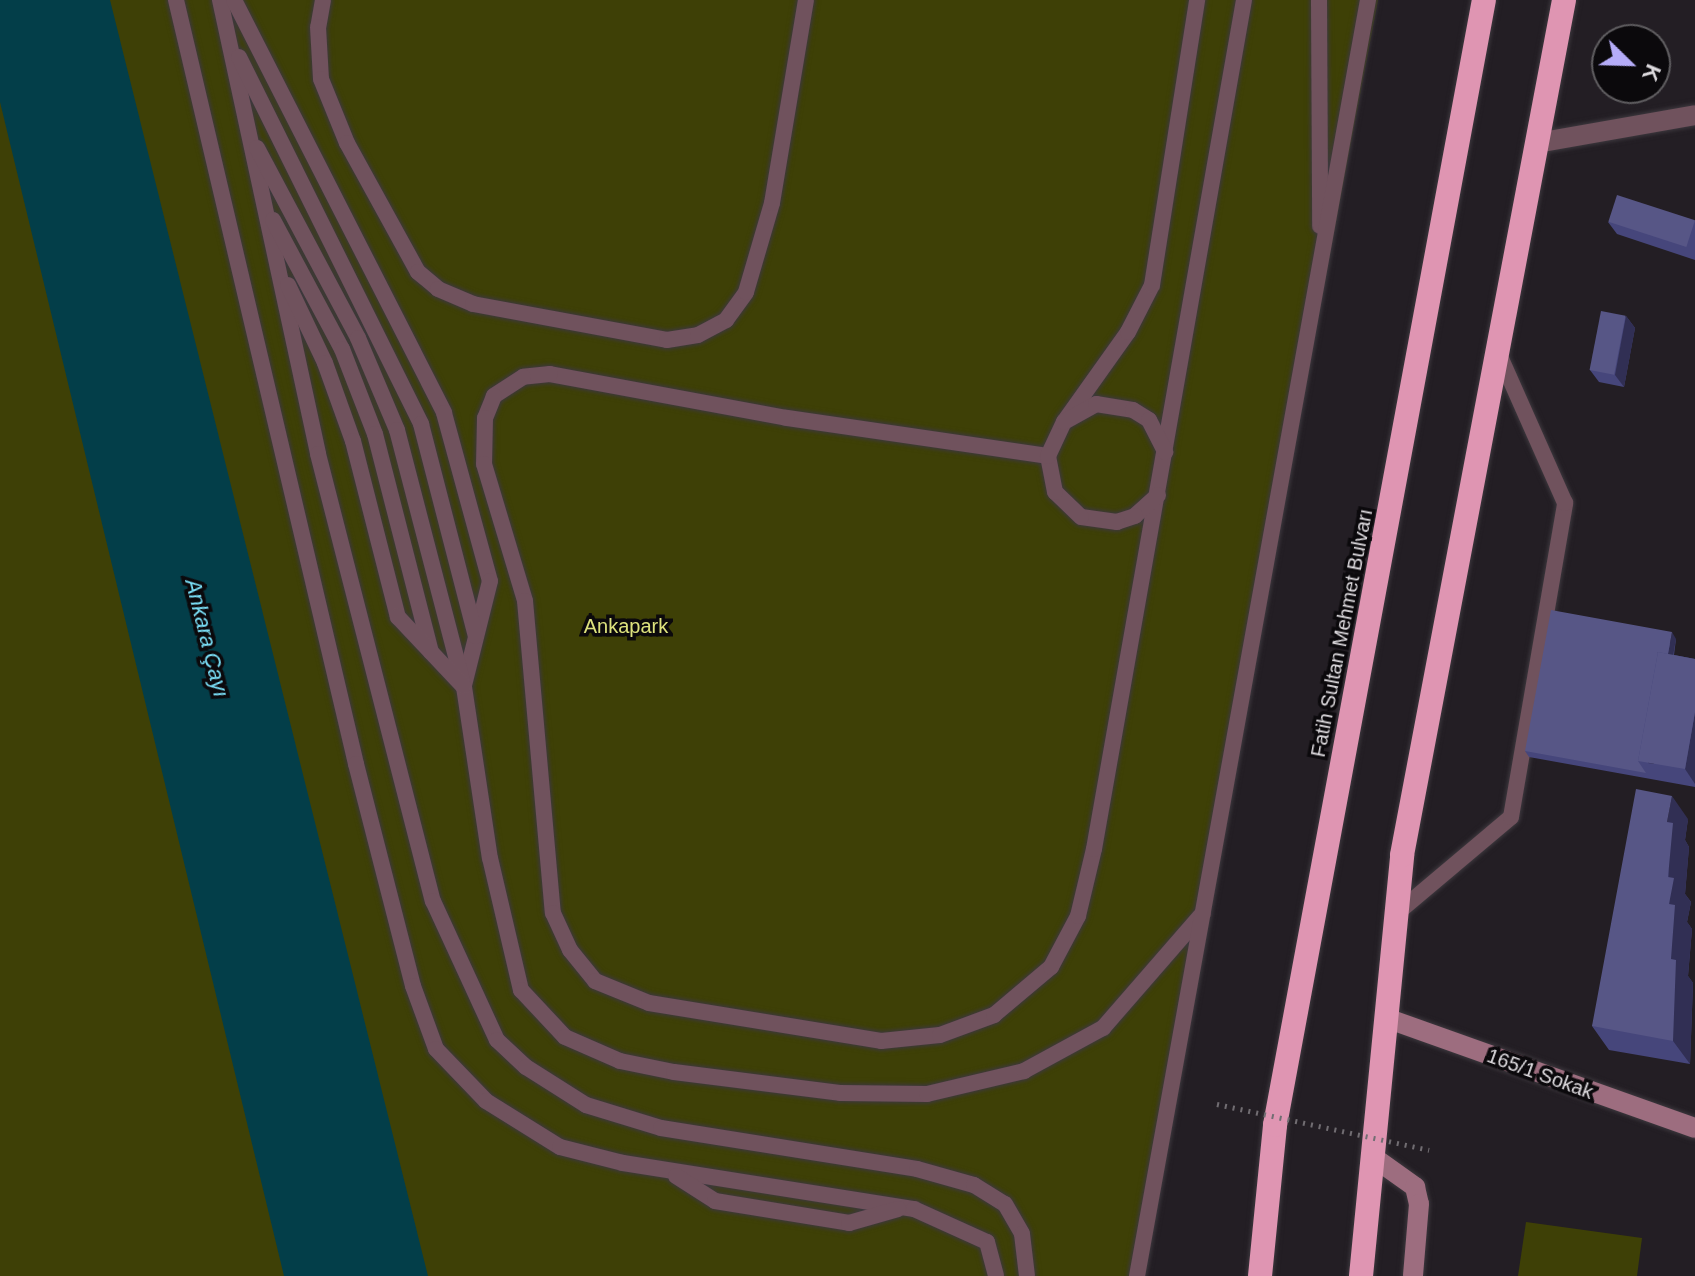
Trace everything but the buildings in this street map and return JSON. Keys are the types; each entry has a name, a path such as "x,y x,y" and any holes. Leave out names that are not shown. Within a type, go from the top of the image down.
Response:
{"highway":[{"name":"Fatih Sultan Mehmet Bulvarı","path":"1260,1276 1275,1125 1484,0"},
{"path":"1361,1276 1402,855 1564,0"}],"street":[{"path":"1537,143 1695,115"},
{"name":"165/1 Sokak","path":"1386,1018 1695,1128"},
{"path":"1373,1157 1415,1187 1419,1204 1413,1276"}],"lane":[{"path":"176,0 356,764 413,986 436,1049 486,1101 560,1147 668,1170 903,1207 959,1225 987,1242 996,1276"},
{"path":"220,0 318,454 433,901 497,1040 526,1067 586,1105 661,1128 917,1169 974,1185 1005,1204 1022,1234 1027,1276"},
{"path":"234,0 444,413 490,581 464,687"},
{"path":"323,0 318,27 321,79 347,143 418,272 438,289 473,304 667,340 698,335 726,320 746,292 772,203 806,0"},
{"path":"1159,493 1135,516 1117,522 1081,517 1055,492 1048,456 1064,422 1128,332 1152,285 1197,0"},
{"path":"1048,456 787,418 550,374 523,377 494,396 485,418 484,464 525,601 553,913 570,950 595,981 649,1003 881,1041 940,1035 994,1015 1051,967 1078,916 1094,849 1244,0"},
{"path":"1137,1276 1368,0"},
{"path":"1319,270 1322,2"},
{"path":"229,37 421,424 476,638"},
{"path":"249,133 358,338 397,430 464,687 490,858 521,990 565,1037 620,1061 840,1093 927,1094 1024,1071 1103,1028 1203,913"},
{"path":"261,198 342,349 375,434 431,652"},
{"path":"277,263 325,363 348,428 398,617 464,687"},
{"path":"1396,914 1511,817 1565,503 1497,351"},
{"path":"1064,422 1096,404 1133,410 1160,436 1166,455"},
{"path":"668,1170 715,1201 849,1223 903,1207"}],"path":[{"path":"1217,1104 1429,1150"}],"green space":[{"name":"Ankapark","path":"0,0 1378,0 1137,1276 0,1276"},
{"path":"1526,1222 1642,1238 1637,1276 1518,1276"}],"water":[{"name":"Ankara Çayı","path":"0,0 110,0 428,1276 284,1276 0,102"}]}
